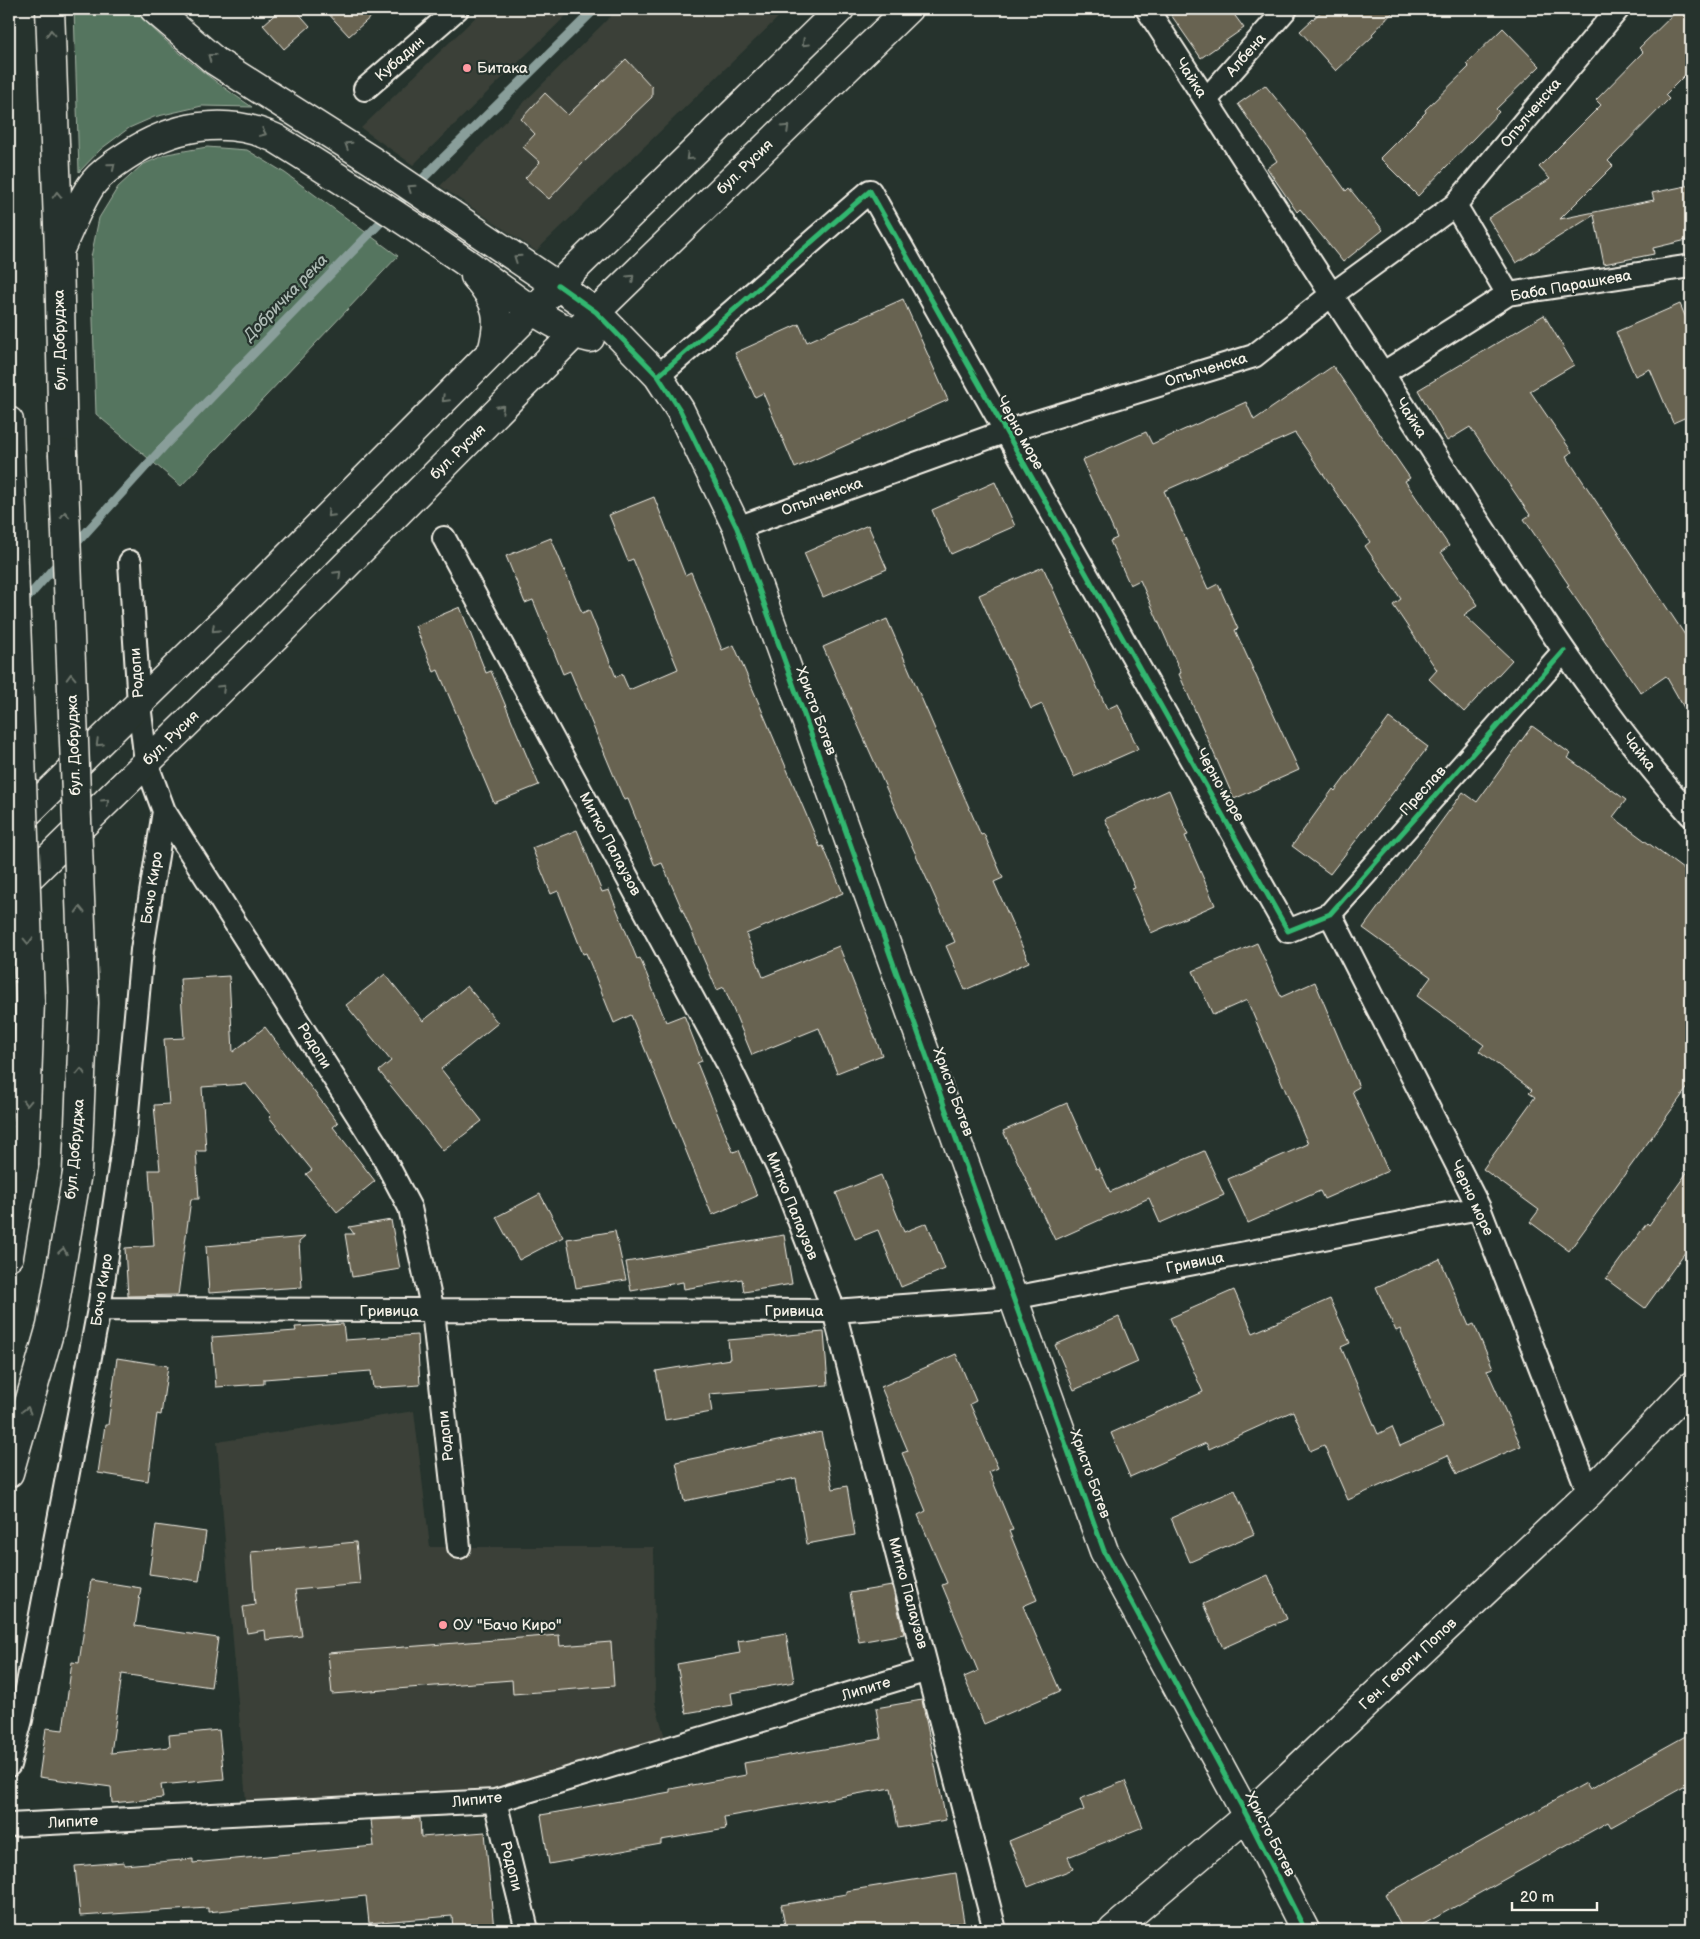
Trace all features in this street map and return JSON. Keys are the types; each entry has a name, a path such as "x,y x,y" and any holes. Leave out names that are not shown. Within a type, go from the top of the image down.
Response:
{"main road":[{"name":"бул. Добруджа","path":"9,1473 51,1326 77,1173 84,1002 63,454 59,251 50,9"},
{"name":"Христо Ботев","path":"154,9 215,61 388,172 596,312 658,376 680,410 736,528 1104,1551 1247,1816 1305,1930"},
{"path":"9,831 139,704 558,285 840,9"},
{"name":"бул. Русия","path":"9,897 286,626 596,312 908,9"},
{"path":"59,251 93,183 111,167 143,145 170,134 203,125 232,125 258,130 275,138 370,197 534,310 574,334 630,348"},
{"path":"460,258 481,283 496,307 499,319 492,352"},
{"path":"9,421 30,1001 24,1165 9,1256"},
{"name":"Ген. Георги Попов","path":"1113,1930 1247,1816 1589,1493 1691,1386"}],"street":[{"name":"Кубадин","path":"365,88 457,9"},
{"name":"Чайка","path":"1147,9 1330,296 1564,651 1635,750 1691,815"},
{"name":"Албена","path":"1206,100 1286,9"},
{"name":"Опълченска","path":"736,528 1004,432 1254,356 1330,296 1455,204 1618,9"},
{"name":"Черно море","path":"658,376 870,191 1004,432 1288,931"},
{"path":"1455,204 1508,294"},
{"name":"Баба Парашкева","path":"1382,374 1508,294 1691,266"},
{"name":"Митко Палаузов","path":"444,538 726,1060 782,1176 834,1311 995,1930"},
{"name":"Родопи","path":"130,562 139,704 146,762 164,810 379,1148 410,1208 432,1311 459,1547"},
{"name":"Преслав","path":"1288,931 1330,914 1564,651"},
{"name":"Бачо Киро","path":"9,1764 21,1720 99,1309 125,1134 142,950 164,810"},
{"name":"Черно море","path":"1330,914 1479,1208 1589,1493"},
{"name":"Гривица","path":"99,1309 834,1311 1013,1298 1479,1208"},
{"name":"Липите","path":"9,1825 495,1801 928,1670"},
{"name":"Родопи","path":"495,1801 527,1930"}],"shaded area":[{"name":"Битака","path":"484,9 573,9 413,165 361,128"},
{"path":"618,9 787,9 536,251 440,186"},
{"name":"ОУ \"Бачо Киро\"","path":"414,1411 430,1547 654,1547 655,1702 665,1738 498,1788 246,1802 217,1442"}],"green space":[{"path":"74,9 133,9 190,61 252,107 202,106 154,117 129,128 101,149 79,172"},
{"path":"207,147 247,150 285,173 398,256 181,486 96,414 91,257 99,218 118,187 142,165 167,154"}],"building":[{"path":"281,9 295,9 310,26 284,49 263,25"},
{"path":"324,9 380,9 349,36"},
{"path":"1167,9 1230,9 1244,28 1201,58"},
{"path":"1324,9 1396,9 1372,34 1373,36 1336,71 1300,31"},
{"path":"1679,9 1691,9 1691,69 1665,95 1669,99 1608,161 1613,166 1560,219 1654,200 1652,193 1691,185 1691,239 1653,248 1654,254 1604,264 1594,215 1516,263 1488,218 1550,179 1539,167 1601,105 1596,100 1643,52 1639,48"},
{"path":"1503,28 1540,66 1496,109 1499,112 1418,196 1380,158 1469,67 1466,64"},
{"path":"626,59 652,87 652,97 583,163 549,199 525,178 540,162 523,147 535,134 521,119 545,93 568,115"},
{"path":"1265,85 1308,138 1346,191 1349,188 1383,230 1343,262 1300,209 1297,212 1267,168 1277,161 1238,104"},
{"path":"903,299 948,400 795,468 763,393 755,397 735,353 799,324 807,342"},
{"path":"1680,304 1691,330 1691,415 1673,423 1650,369 1635,376 1616,332"},
{"path":"1544,315 1574,365 1530,391 1572,452 1566,456 1691,644 1691,720 1666,676 1641,693 1567,586 1569,585 1524,519 1530,515 1470,427 1447,441 1418,390"},
{"path":"1333,366 1410,478 1405,481 1449,546 1441,552 1478,605 1464,615 1512,660 1464,712 1429,679 1437,670 1393,605 1401,599 1365,546 1370,542 1295,433 1164,491 1208,589 1218,584 1238,629 1235,630 1299,770 1234,799 1140,580 1130,585 1110,541 1117,538 1082,460 1146,432 1152,444 1246,402 1254,420"},
{"path":"995,482 1015,526 951,554 932,510"},
{"path":"654,497 685,575 691,572 722,650 734,645 820,847 823,846 843,893 746,934 763,977 839,946 882,1055 837,1073 819,1028 752,1055 724,987 717,990 662,863 655,866 628,799 624,800 570,671 563,674 533,600 525,603 506,556 551,538 582,613 589,610 616,677 622,674 629,690 678,669 633,559 628,561 609,515"},
{"path":"868,525 887,569 823,597 804,553"},
{"path":"1043,567 1107,709 1118,704 1138,749 1074,777 1042,704 1031,709 979,595"},
{"path":"460,607 486,673 491,671 539,785 494,803 438,670 434,672 415,626"},
{"path":"887,619 981,835 984,834 1003,878 994,882 1029,962 965,990 946,946 955,942 823,647"},
{"path":"1389,718 1428,747 1330,874 1292,846 1333,789 1335,791"},
{"path":"1532,726 1571,754 1568,758 1626,800 1613,817 1691,875 1691,1083 1569,1251 1530,1222 1539,1210 1483,1169 1535,1097 1529,1093 1532,1090 1479,1051 1484,1045 1417,996 1431,977 1363,928 1463,792 1477,802"},
{"path":"1169,790 1188,835 1185,836 1215,905 1151,933 1132,889 1135,888 1105,819"},
{"path":"577,830 602,892 609,890 637,959 640,958 666,1022 684,1015 702,1061 697,1063 733,1152 739,1150 757,1196 712,1215 631,1015 614,1023 586,953 583,954 558,891 551,894 532,848"},
{"path":"1257,943 1281,997 1315,982 1359,1087 1352,1091 1388,1171 1324,1199 1320,1191 1248,1223 1228,1179 1308,1144 1247,1000 1213,1015 1193,971"},
{"path":"385,974 423,1021 467,986 498,1023 441,1069 482,1121 443,1151 379,1071 391,1061 346,1005"},
{"path":"229,976 233,1052 265,1027 338,1123 333,1127 375,1181 337,1212 306,1174 312,1170 269,1117 271,1115 246,1084 202,1087 206,1151 196,1151 199,1199 191,1199 178,1295 128,1296 125,1248 154,1246 149,1170 160,1170 154,1105 169,1104 164,1039 184,1038 180,979"},
{"path":"1067,1103 1096,1169 1099,1168 1110,1192 1204,1151 1224,1195 1160,1223 1149,1198 1055,1240 1003,1131"},
{"path":"1691,1167 1691,1244 1645,1308 1606,1279 1647,1223 1649,1225"},
{"path":"881,1175 904,1232 927,1223 945,1269 901,1287 878,1230 855,1239 836,1193"},
{"path":"540,1194 563,1237 519,1260 496,1217"},
{"path":"391,1220 400,1269 352,1277 345,1234 354,1234 349,1227"},
{"path":"615,1231 626,1280 576,1288 567,1239"},
{"path":"784,1235 792,1284 744,1292 742,1279 684,1289 683,1282 631,1291 626,1262"},
{"path":"305,1237 299,1242 302,1287 209,1293 206,1246"},
{"path":"1440,1259 1469,1326 1474,1324 1493,1368 1487,1370 1521,1446 1457,1474 1448,1455 1348,1500 1324,1445 1310,1451 1293,1411 1209,1449 1206,1443 1130,1477 1111,1433 1203,1392 1170,1318 1234,1290 1253,1333 1330,1299 1350,1343 1341,1347 1378,1434 1392,1427 1400,1446 1443,1427 1400,1329 1396,1331 1376,1287"},
{"path":"1119,1317 1138,1362 1074,1390 1055,1345"},
{"path":"343,1324 345,1340 417,1335 420,1385 373,1388 371,1371 264,1379 264,1384 216,1387 212,1337 296,1331 295,1327"},
{"path":"824,1332 828,1385 709,1394 712,1412 665,1420 656,1371 730,1359 728,1340"},
{"path":"956,1354 976,1401 970,1404 998,1468 989,1472 1013,1530 1009,1531 1037,1600 1023,1606 1060,1691 984,1724 964,1677 978,1671 942,1585 947,1583 918,1515 926,1511 902,1453 908,1451 881,1387"},
{"path":"117,1358 168,1366 161,1415 157,1414 148,1481 98,1473 105,1425 108,1425"},
{"path":"821,1432 833,1489 847,1486 855,1535 807,1544 796,1478 684,1501 676,1462"},
{"path":"1235,1490 1254,1534 1190,1562 1171,1518"},
{"path":"156,1525 206,1532 199,1581 149,1574"},
{"path":"356,1542 360,1584 295,1590 302,1636 266,1640 265,1630 247,1633 243,1607 255,1605 251,1552"},
{"path":"1268,1575 1287,1619 1223,1648 1203,1604"},
{"path":"91,1580 141,1588 135,1626 218,1638 211,1687 122,1674 111,1753 170,1747 169,1735 219,1730 224,1779 161,1785 163,1798 112,1803 111,1787 39,1777 46,1728 63,1730 72,1662 79,1663"},
{"path":"892,1586 904,1634 859,1642 850,1593"},
{"path":"786,1633 794,1682 731,1693 733,1705 686,1713 677,1664 740,1653 738,1641"},
{"path":"559,1635 560,1646 611,1642 614,1686 513,1694 512,1680 332,1694 328,1653"},
{"path":"922,1700 946,1820 898,1828 891,1788 724,1817 726,1829 661,1840 661,1844 549,1864 541,1815 670,1792 670,1789 746,1775 744,1763 881,1739 876,1708"},
{"path":"1691,1733 1691,1783 1611,1827 1608,1822 1413,1930 1403,1930 1385,1895 1586,1783 1590,1789"},
{"path":"1125,1781 1143,1827 1068,1857 1073,1869 1028,1887 1009,1841 1084,1810 1080,1799"},
{"path":"420,1818 421,1837 485,1832 494,1930 453,1930 452,1916 369,1923 366,1896 208,1912 208,1908 80,1916 75,1866 124,1862 124,1865 193,1859 193,1863 374,1846 371,1820"},
{"path":"956,1873 964,1922 916,1930 786,1930 781,1905 846,1894 846,1891"}],"waterway":[{"name":"Добричка река","path":"72,548 167,443 438,163 595,9"},
{"name":"Добричка река","path":"22,604 60,561"}],"cycle path":[{"path":"658,376 870,191 1288,931 1330,914 1564,651"},
{"path":"558,285 596,312 658,376 680,410 737,528 1104,1551 1247,1816 1305,1930"}],"place":[{"name":"Битака","path":"467,68"},
{"name":"ОУ \"Бачо Киро\"","path":"443,1625"}]}
